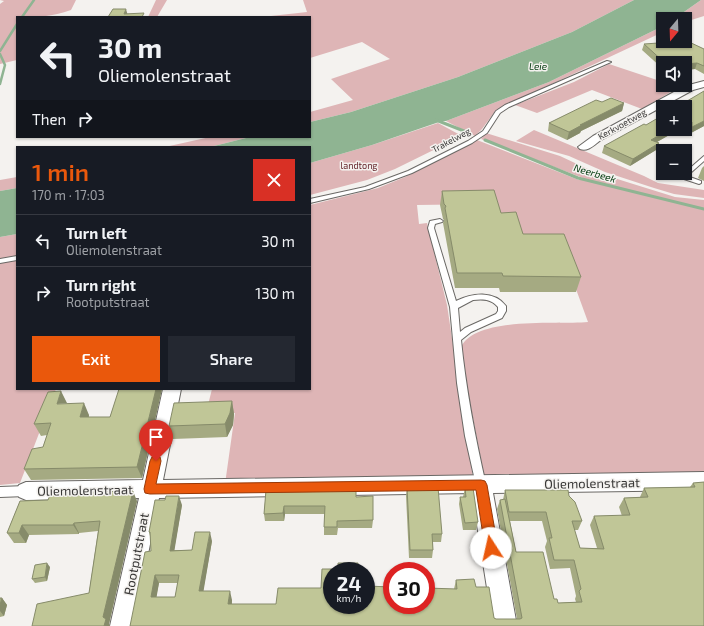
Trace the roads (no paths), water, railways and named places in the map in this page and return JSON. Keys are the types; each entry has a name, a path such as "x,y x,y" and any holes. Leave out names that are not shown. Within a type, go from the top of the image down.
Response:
{"street":[{"name":"Kerkvoetweg","path":"584,147 597,138 689,88 701,89"},
{"name":"Rootputstraat","path":"122,626 172,390"},
{"name":"Oliemolenstraat","path":"26,491 704,481"},
{"path":"481,485 505,626"}],"lane":[{"name":"Trakelweg","path":"311,202 379,184 410,172 470,142 485,132 498,112 507,106 609,62"},
{"path":"699,182 682,177 704,158"},
{"path":"440,222 432,222 431,228 454,307 461,383 470,436 481,485"},
{"path":"0,261 16,258"},
{"path":"454,307 460,302 469,298 495,299 502,306 502,311 498,316 468,330 457,339"},
{"path":"0,492 26,491"}],"water":[{"name":"Leie","path":"634,0 701,0 684,12 656,12 656,29 549,82 446,121 442,121 372,145 311,163 311,146 214,146 246,138 311,138 311,122 351,112 458,77 572,32"},
{"path":"16,188 16,234 0,237 0,191"}],"waterway":[{"path":"23,16 34,0"},
{"path":"0,51 16,26"},
{"path":"0,54 5,65 0,84"},
{"name":"Neerbeek","path":"436,120 469,133"},
{"name":"Neerbeek","path":"485,140 578,178 704,209"}],"park label":[{"name":"landtong","path":"359,165"}]}
